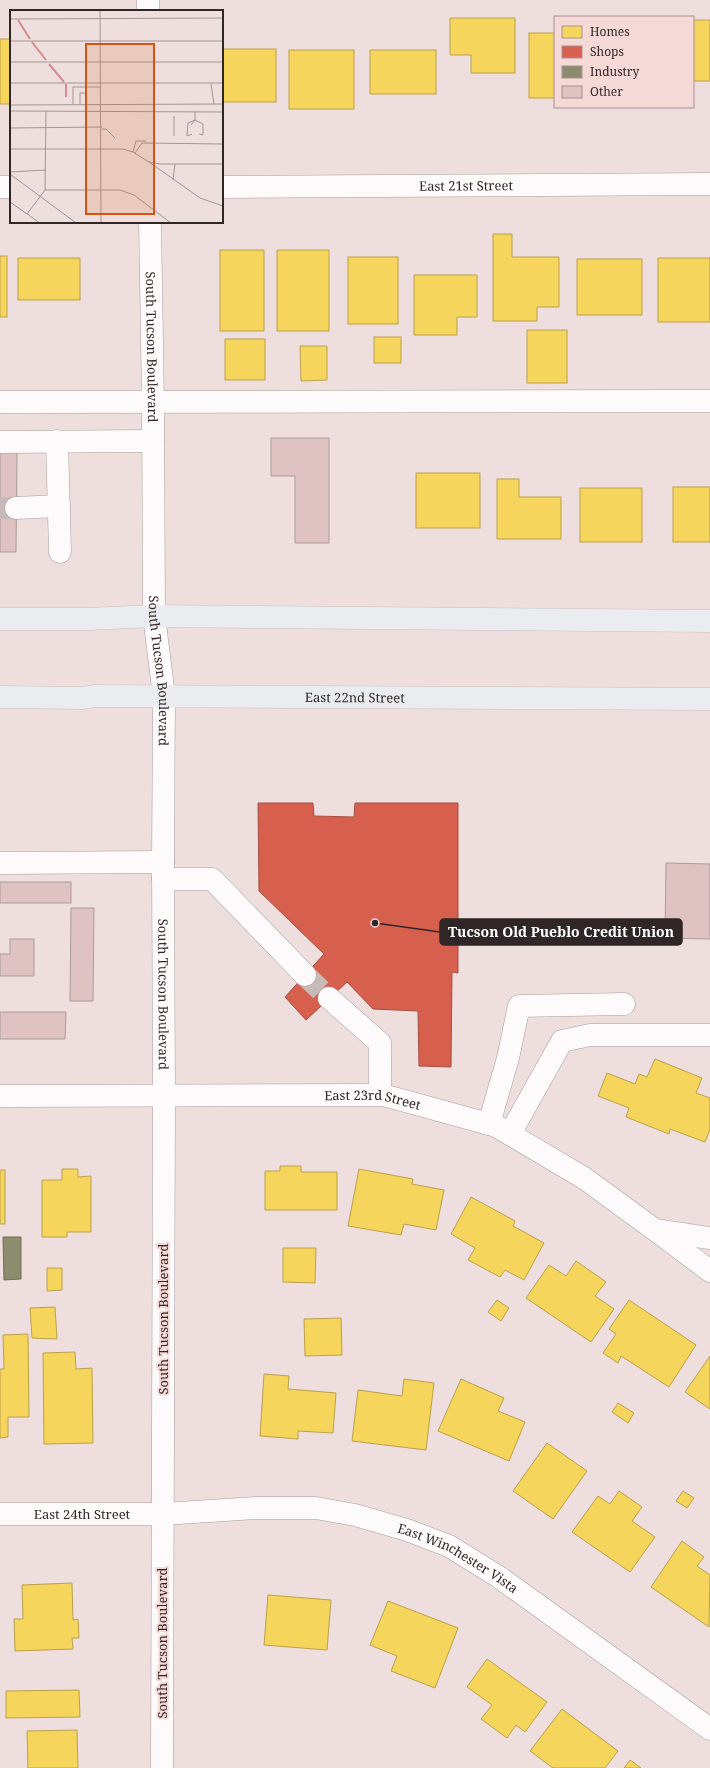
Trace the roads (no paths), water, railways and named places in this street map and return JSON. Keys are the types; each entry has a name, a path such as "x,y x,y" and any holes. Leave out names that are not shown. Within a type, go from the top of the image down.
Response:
{"main road":[{"path":"0,619 88,619 154,616 710,621"},
{"name":"East 22nd Street","path":"0,697 164,696 710,699"}],"street":[{"name":"East 21st Street","path":"223,187 710,184"},
{"name":"South Tucson Boulevard","path":"150,223 154,616 164,696 162,1768"},
{"path":"0,402 710,401"},
{"path":"57,441 60,552"},
{"path":"0,442 153,441"},
{"path":"16,508 59,506"},
{"path":"0,863 163,870 212,879 306,975"},
{"path":"329,998 380,1043 380,1095"},
{"path":"489,1124 508,1058 519,1006 624,1004"},
{"path":"510,1134 562,1041 590,1035 710,1035"},
{"name":"East 23rd Street","path":"0,1096 380,1095 489,1124 510,1134 584,1178 655,1230 710,1238"},
{"path":"655,1230 710,1271"},
{"name":"East Winchester Vista","path":"163,1514 256,1508 316,1508 355,1515 407,1530 449,1546 500,1577 710,1729"},
{"name":"East 24th Street","path":"0,1514 163,1514"}],"tunnel":[{"path":"0,508 16,508"},
{"path":"305,975 329,998"}],"place":[{"name":"Tucson Old Pueblo Credit Union","path":"375,923"}]}
